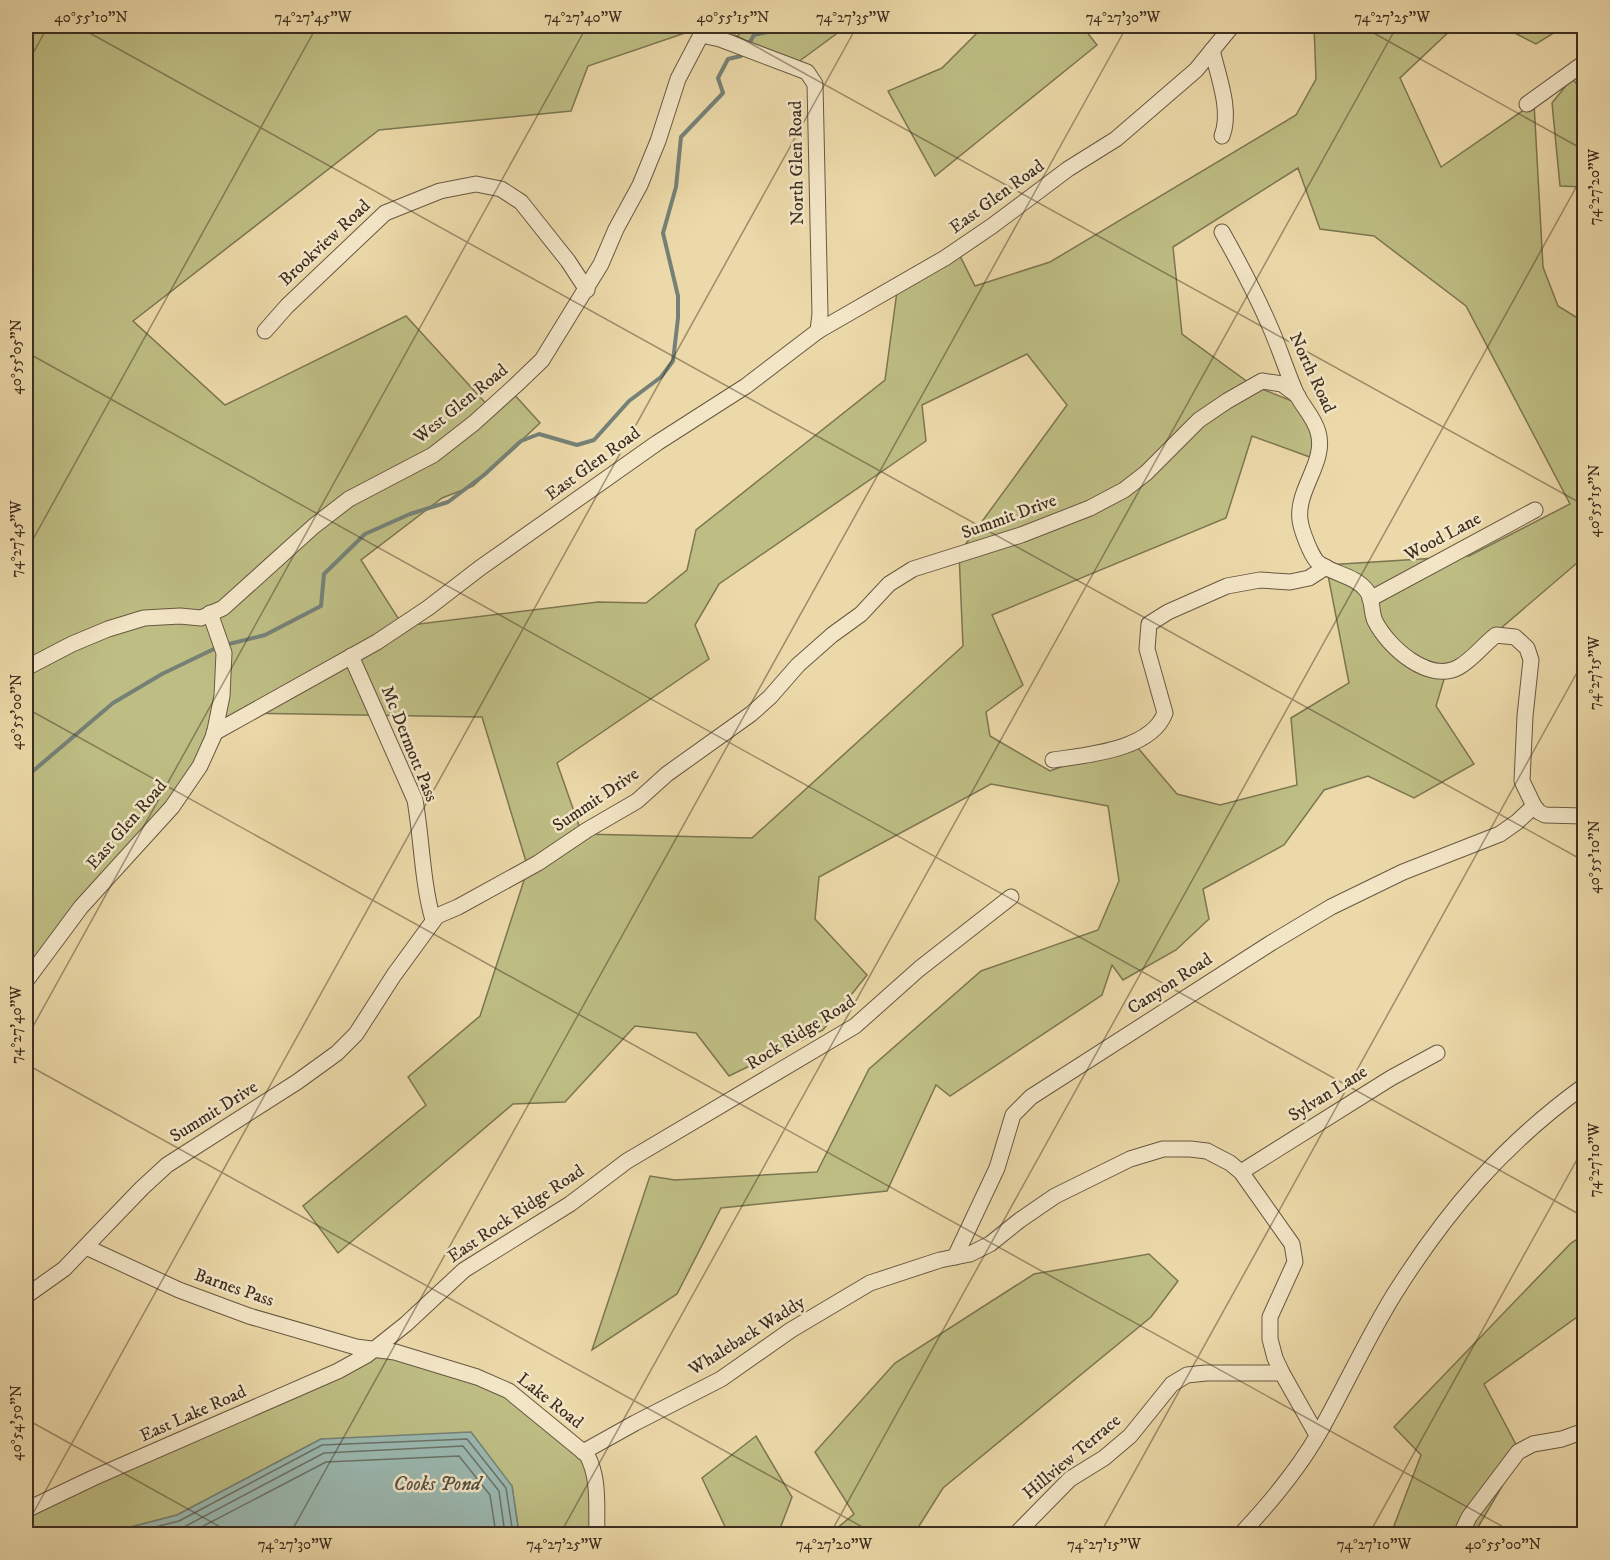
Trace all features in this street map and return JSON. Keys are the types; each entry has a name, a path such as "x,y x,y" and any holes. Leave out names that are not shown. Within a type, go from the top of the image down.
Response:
{"street":[{"name":"East Glen Road","path":"26,981 81,907 172,807 200,766 214,733 377,642 428,608 480,568 657,443 746,387 818,331 945,258 1068,169 1116,139 1196,69 1232,26"},
{"name":"North Glen Road","path":"701,35 720,39 807,72 815,84 820,302 818,331"},
{"name":"West Glen Road","path":"26,668 72,644 144,618 180,616 201,618 223,608 314,526 349,499 433,455 474,423 542,360 587,290 640,185 658,141 678,79 701,35"},
{"path":"1212,50 1226,125 1222,136"},
{"path":"1527,104 1584,63"},
{"name":"Brookview Road","path":"265,331 286,306 385,213 440,191 470,185 489,185 501,189 521,202 568,261 587,290"},
{"name":"North Road","path":"1222,232 1250,282 1298,396 1319,433 1319,449 1300,502 1300,520 1308,546 1317,563 1350,578 1367,592 1374,620 1384,636 1410,660 1438,673 1457,668 1496,635 1515,637 1527,648 1531,660 1524,716 1521,781 1537,809"},
{"name":"Summit Drive","path":"26,1296 64,1269 167,1165 297,1082 337,1053 356,1034 436,916 458,907 538,863 587,830 637,801 667,774 751,714 770,697 798,665 832,634 861,614 889,584 913,569 1021,535 1090,508 1124,490 1146,473 1199,420 1262,381 1282,384 1298,396"},
{"name":"Wood Lane","path":"1370,599 1535,510"},
{"path":"1053,760 1107,753 1133,742 1156,728 1161,722 1165,712 1147,649 1149,624 1168,612 1227,586 1260,580 1290,582 1309,578 1326,567"},
{"path":"210,614 224,653 222,696 214,733"},
{"name":"Mc Dermott Pass","path":"351,656 415,800 420,825 427,899 433,920"},
{"path":"1537,809 1545,815 1584,816"},
{"name":"Canyon Road","path":"955,1257 997,1168 1013,1115 1030,1097 1331,907 1414,868 1500,834 1537,809"},
{"name":"Rock Ridge Road","path":"627,1161 855,1026 919,969 1011,897"},
{"name":"Sylvan Lane","path":"1241,1172 1391,1078 1437,1053"},
{"path":"1241,1534 1287,1479 1317,1435 1394,1294 1429,1241 1463,1196 1524,1133 1584,1086"},
{"path":"955,1257 970,1254 990,1244 1055,1196 1130,1159 1163,1149 1207,1151 1230,1163 1241,1172 1292,1244 1296,1262 1270,1317 1270,1339 1275,1358 1317,1435"},
{"name":"East Rock Ridge Road","path":"374,1349 406,1324 464,1270 570,1204 627,1161"},
{"name":"Barnes Pass","path":"86,1247 179,1290 249,1316 356,1347 374,1349"},
{"name":"Whaleback Waddy","path":"584,1452 721,1379 782,1336 870,1283 955,1257"},
{"name":"Lake Road","path":"374,1349 395,1352 443,1366 509,1391 584,1452 592,1466 596,1482 597,1534"},
{"name":"East Lake Road","path":"26,1510 82,1483 338,1371 374,1349"},
{"name":"Hillview Terrace","path":"1016,1534 1070,1479 1104,1458 1130,1436 1172,1384 1187,1375 1282,1372"},
{"path":"1461,1534 1469,1517 1518,1452 1533,1444 1562,1439 1584,1431"}],"green space":[{"path":"26,26 690,26 691,31 588,66 571,111 379,130 133,321 225,405 406,316 491,409 512,392 540,423 473,486 442,498 361,560 403,626 598,602 646,603 687,570 696,530 885,380 898,284 956,248 975,286 1050,262 1296,115 1316,79 1314,26 1455,26 1400,78 1441,167 1534,103 1543,267 1558,306 1584,322 1584,557 1445,676 1436,706 1474,764 1414,798 1368,776 1324,790 1284,845 1203,889 1209,919 1176,950 1123,980 1112,965 1102,995 950,1096 936,1085 887,1191 721,1208 677,1294 592,1350 650,1176 675,1180 817,1172 869,1069 981,971 1098,930 1119,881 1108,806 991,784 819,877 815,919 867,975 823,1030 729,1076 696,1033 635,1026 565,1102 513,1104 338,1253 303,1206 426,1105 408,1077 480,1016 528,868 482,717 238,713 41,958 26,987","holes":["1298,168 1320,229 1374,236 1466,306 1570,504 1469,556 1326,565 1349,683 1291,718 1297,785 1220,805 1177,794 1132,741 1050,771 990,736 986,712 1023,685 992,615 1226,518 1252,436 1318,460 1307,407 1252,385 1182,334 1173,247","1027,354 1067,405 959,553 963,646 752,838 582,834 557,763 709,659 695,625 719,584 926,441 922,405"]},
{"path":"750,26 847,26 790,68 731,41"},
{"path":"984,26 1082,26 1097,45 935,176 888,91 942,68"},
{"path":"1501,26 1565,26 1536,44"},
{"path":"1572,78 1584,93 1584,187 1560,186 1552,103"},
{"path":"1584,1235 1584,1312 1484,1384 1521,1454 1474,1534 1388,1534 1392,1531 1421,1455 1394,1427 1571,1243"},
{"path":"1149,1254 1178,1281 1151,1317 943,1488 914,1534 830,1534 854,1514 815,1452 895,1363 1034,1274"},
{"path":"383,1352 504,1386 589,1460 595,1534 519,1534 512,1486 321,1439 177,1515 104,1534 26,1534 26,1517"},
{"path":"756,1436 792,1497 778,1534 710,1534 728,1533 702,1478"}],"water":[{"name":"Cooks Pond","path":"471,1432 512,1486 519,1534 104,1534 177,1515 321,1439"}],"waterway":[{"path":"750,42 754,35 794,26"},
{"path":"225,645 265,635 321,606 324,574 365,534 410,514 448,502 484,475 521,441 539,434 577,445 594,440 629,401 661,377 673,361 678,318 678,296 663,233 676,187 681,137 723,93 718,78 728,59 741,56"},
{"path":"26,777 113,703 162,674 218,647"}]}
